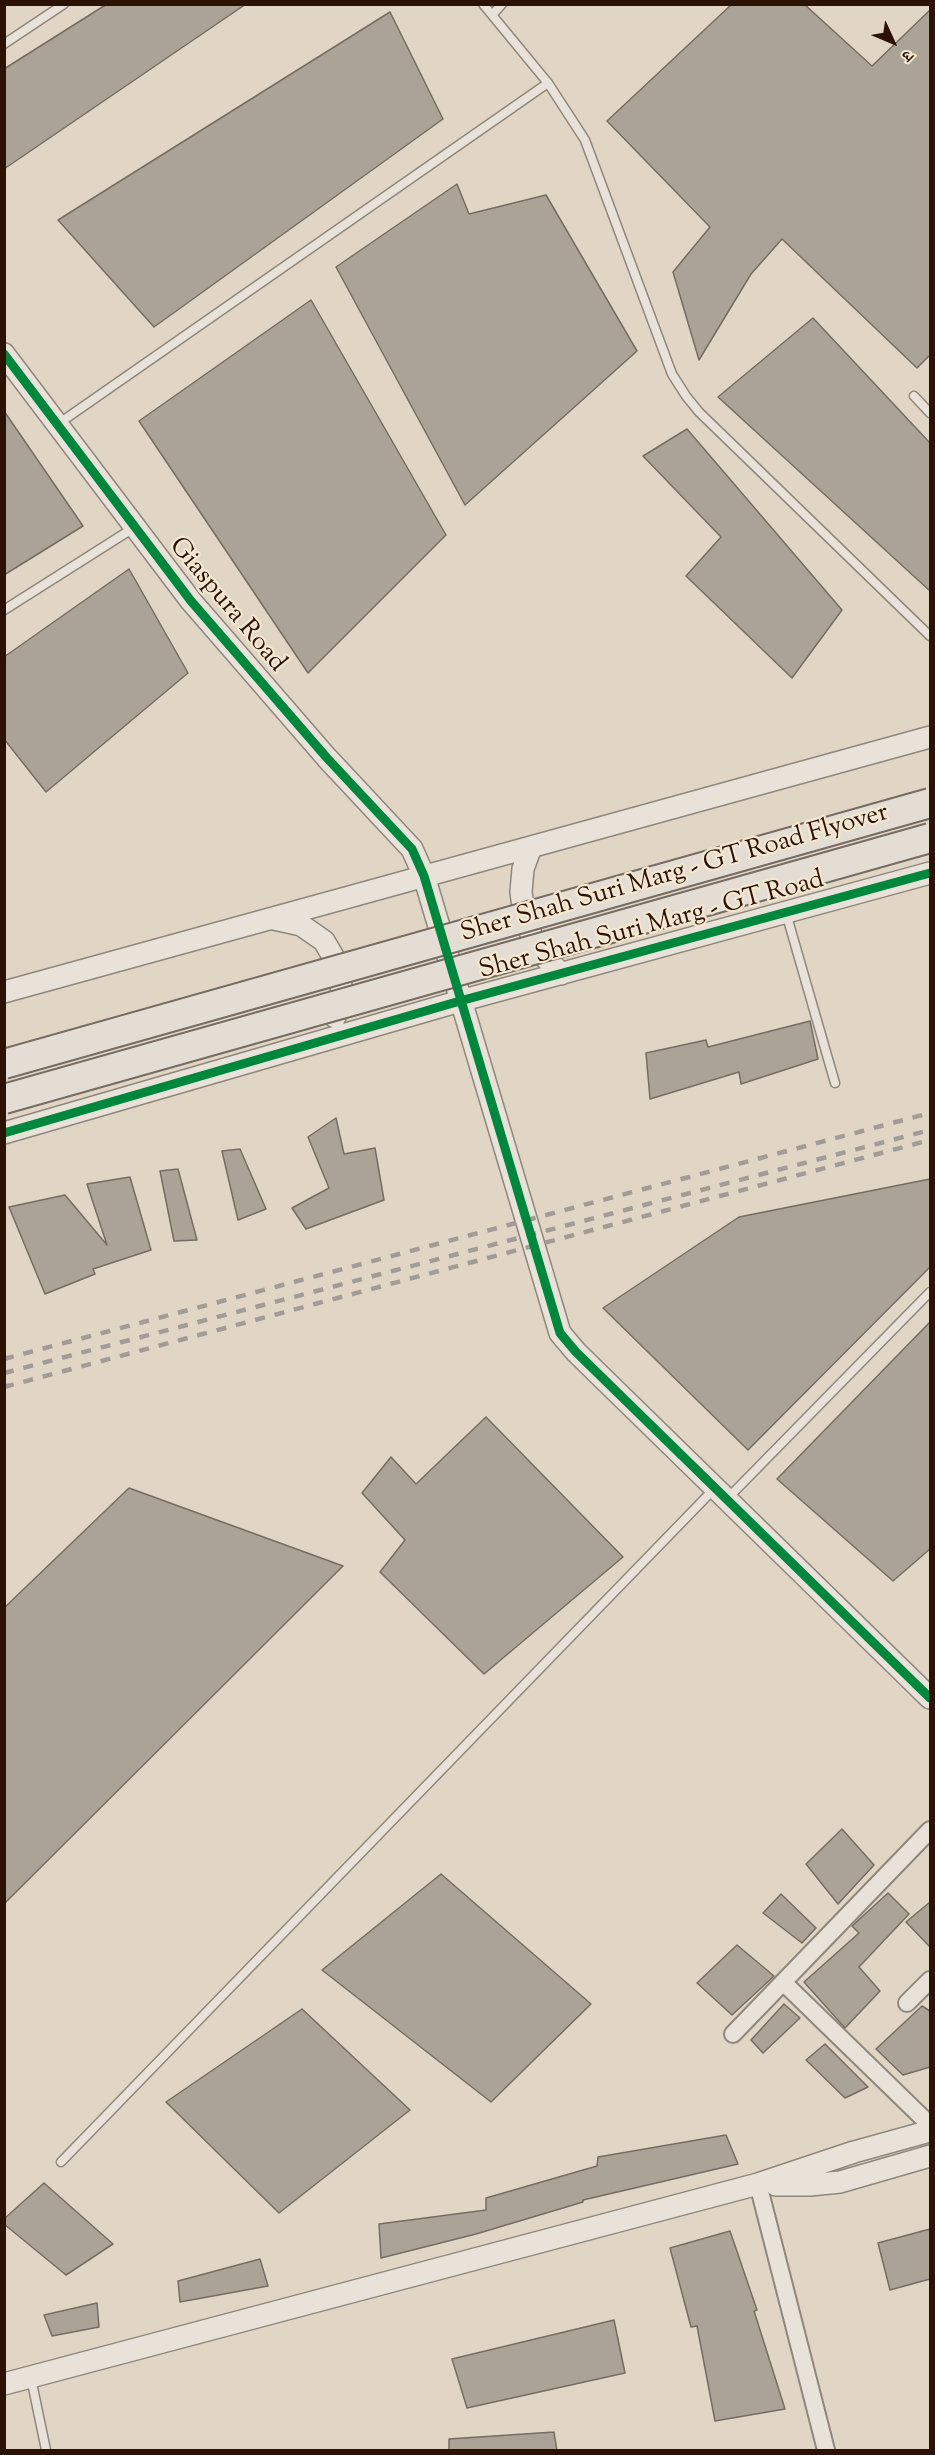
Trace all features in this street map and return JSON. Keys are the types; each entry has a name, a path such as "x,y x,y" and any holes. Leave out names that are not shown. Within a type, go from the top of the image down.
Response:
{"highway":[{"name":"Sher Shah Suri Marg - GT Road Flyover","path":"4,1064 930,803"},
{"name":"Sher Shah Suri Marg - GT Road Flyover","path":"4,1100 930,838"}],"street":[{"name":"Giaspura Road","path":"4,354 191,601 327,758 407,843 424,876 560,1333 576,1352 930,1698"},
{"path":"4,992 930,737"},
{"path":"531,847 524,869 521,892 524,915 538,947 561,974"},
{"name":"Sher Shah Suri Marg - GT Road","path":"4,1133 460,1001 930,873"},
{"path":"273,919 301,925 324,941 338,965 342,993 334,1020 317,1042"},
{"path":"733,2034 930,1830"},
{"path":"907,2004 930,1980"},
{"path":"783,1982 930,2125"},
{"path":"4,2384 758,2184 854,2152 930,2131"},
{"path":"758,2184 810,2185 840,2182 930,2156"},
{"path":"758,2184 826,2451"}],"lane":[{"path":"4,44 64,4"},
{"path":"483,4 548,83 570,114 596,163 672,374 686,396 930,636"},
{"path":"492,15 501,4"},
{"path":"58,424 548,83"},
{"path":"914,396 930,413"},
{"path":"4,610 135,527"},
{"path":"786,912 835,1083"},
{"path":"62,2162 721,1494 930,1292"},
{"path":"30,2378 46,2451"}],"building":[{"path":"107,4 246,4 4,169 4,69"},
{"path":"732,4 804,4 872,66 930,10 930,355 917,368 782,239 751,274 699,360 673,272 710,227 607,121"},
{"path":"390,12 443,119 154,327 58,220"},
{"path":"457,184 469,214 546,195 637,351 465,505 336,267"},
{"path":"311,300 446,535 308,673 139,421"},
{"path":"813,318 930,443 930,591 718,397"},
{"path":"4,411 83,526 4,575"},
{"path":"687,429 842,610 792,678 686,576 721,537 643,456"},
{"path":"129,569 188,673 46,792 4,739 4,657"},
{"path":"810,1021 818,1059 741,1084 739,1072 650,1099 646,1053 706,1040 708,1047"},
{"path":"336,1118 344,1154 375,1148 384,1200 306,1229 292,1208 329,1188 308,1137"},
{"path":"240,1149 266,1209 238,1220 222,1151"},
{"path":"178,1169 197,1240 174,1241 160,1171"},
{"path":"130,1177 151,1250 93,1269 95,1274 45,1294 9,1207 65,1195 107,1245 87,1184"},
{"path":"930,1179 930,1267 748,1450 603,1308 739,1217"},
{"path":"930,1322 930,1549 893,1581 777,1479"},
{"path":"486,1417 623,1557 484,1674 380,1572 405,1540 362,1493 391,1457 416,1484"},
{"path":"129,1488 343,1566 4,1904 4,1608"},
{"path":"842,1829 874,1865 838,1904 806,1864"},
{"path":"441,1874 591,2004 491,2102 322,1970"},
{"path":"888,1893 909,1914 859,1967 880,1991 845,2028 804,1982 859,1933 852,1926"},
{"path":"781,1894 816,1928 802,1943 763,1913"},
{"path":"930,1902 930,1947 906,1922"},
{"path":"737,1945 774,1976 732,2015 697,1983"},
{"path":"784,2004 800,2018 763,2053 751,2040"},
{"path":"922,2006 930,2011 930,2067 903,2075 876,2049"},
{"path":"302,2009 410,2110 279,2213 166,2102"},
{"path":"825,2044 868,2087 845,2098 806,2060"},
{"path":"726,2135 738,2164 583,2200 583,2202 476,2234 381,2258 379,2224 486,2210 486,2198 597,2166 598,2157"},
{"path":"44,2183 113,2244 66,2275 4,2224 4,2219"},
{"path":"930,2229 930,2279 890,2290 878,2243"},
{"path":"730,2231 757,2310 754,2311 785,2409 715,2421 697,2326 691,2327 670,2248"},
{"path":"260,2259 268,2286 180,2302 178,2281"},
{"path":"97,2303 99,2327 52,2336 44,2315"},
{"path":"614,2320 625,2373 467,2408 452,2359"},
{"path":"554,2432 557,2451 449,2451 449,2439"}],"railway":[{"path":"4,1359 930,1113"},
{"path":"4,1373 930,1130"},
{"path":"4,1387 930,1140"}],"cycle path":[{"path":"4,354 191,601 327,758 412,849 424,876 560,1333 576,1352 930,1698"},
{"path":"4,1133 460,1001 930,873"}]}
